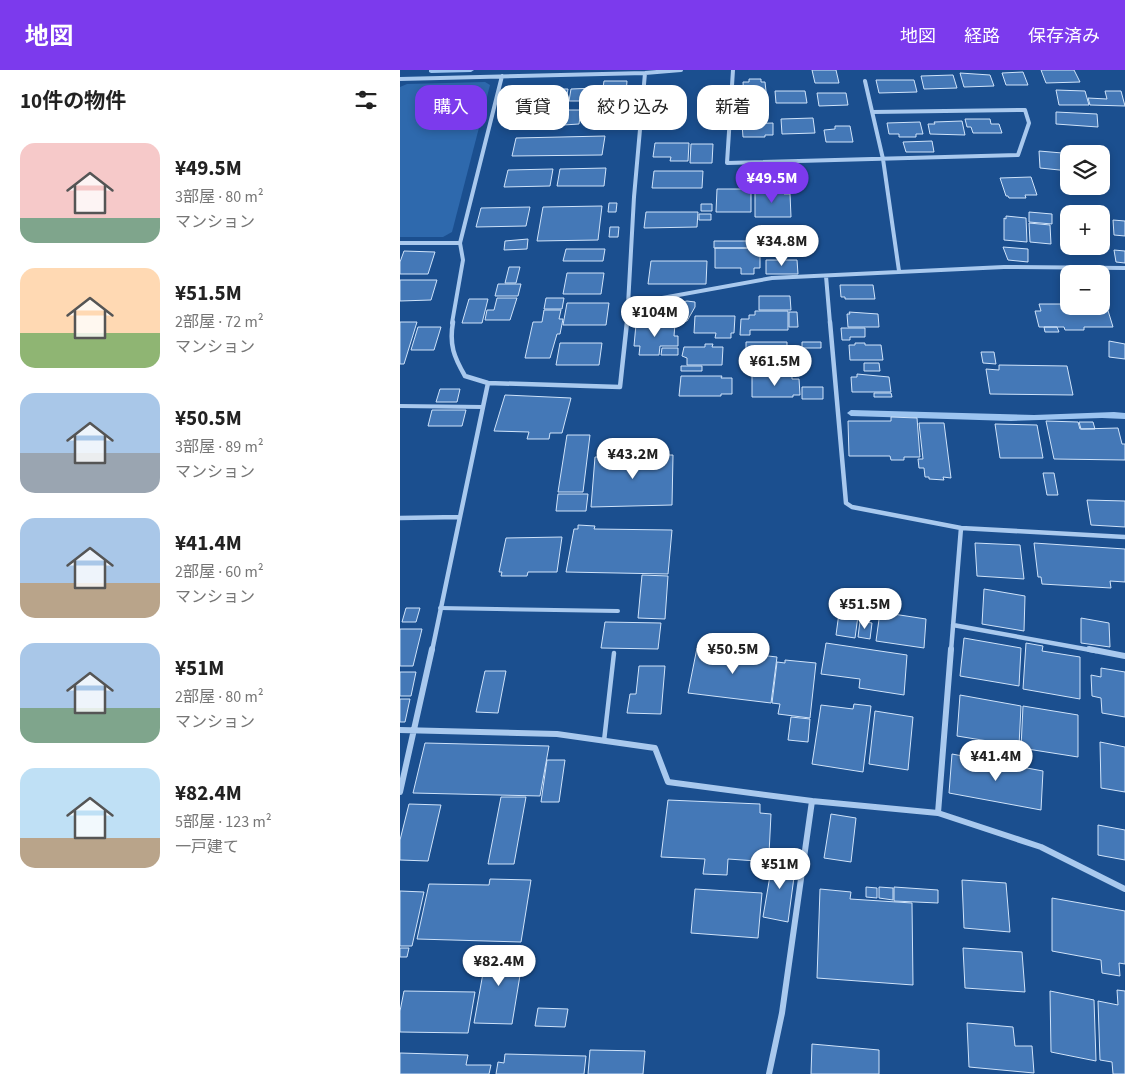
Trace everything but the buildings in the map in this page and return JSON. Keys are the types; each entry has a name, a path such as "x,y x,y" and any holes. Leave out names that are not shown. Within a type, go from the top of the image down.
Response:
{"street":[{"path":"400,78 645,73 681,70"},
{"path":"732,70 728,163 1018,155 1030,123 1026,110 872,112"},
{"path":"502,76 460,243 463,260 451,332 453,356 465,376 488,383 620,387 629,304 634,197 645,73"},
{"path":"865,80 883,159 899,271"},
{"path":"400,243 460,243"},
{"path":"629,304 772,278 1004,267 1125,268"},
{"path":"826,276 846,503 852,507 961,528 1125,537"},
{"path":"400,792 415,730 488,383"},
{"path":"400,518 459,516"},
{"path":"938,813 961,528"},
{"path":"953,625 1125,656"},
{"path":"400,730 557,734 654,748 668,782 812,801 938,813 1041,847 1125,889"},
{"path":"770,1074 782,1012 812,801"}],"lane":[{"path":"400,406 483,407"},
{"path":"440,608 618,611"},
{"path":"604,741 614,653"}],"shaded area":[{"path":"485,82 490,85 487,97 487,85 415,85 415,130 478,130 452,232 443,237 400,237 400,87 407,84"}],"waterway":[{"path":"431,71 471,70"},
{"path":"851,413 1011,418 1125,416"}]}
